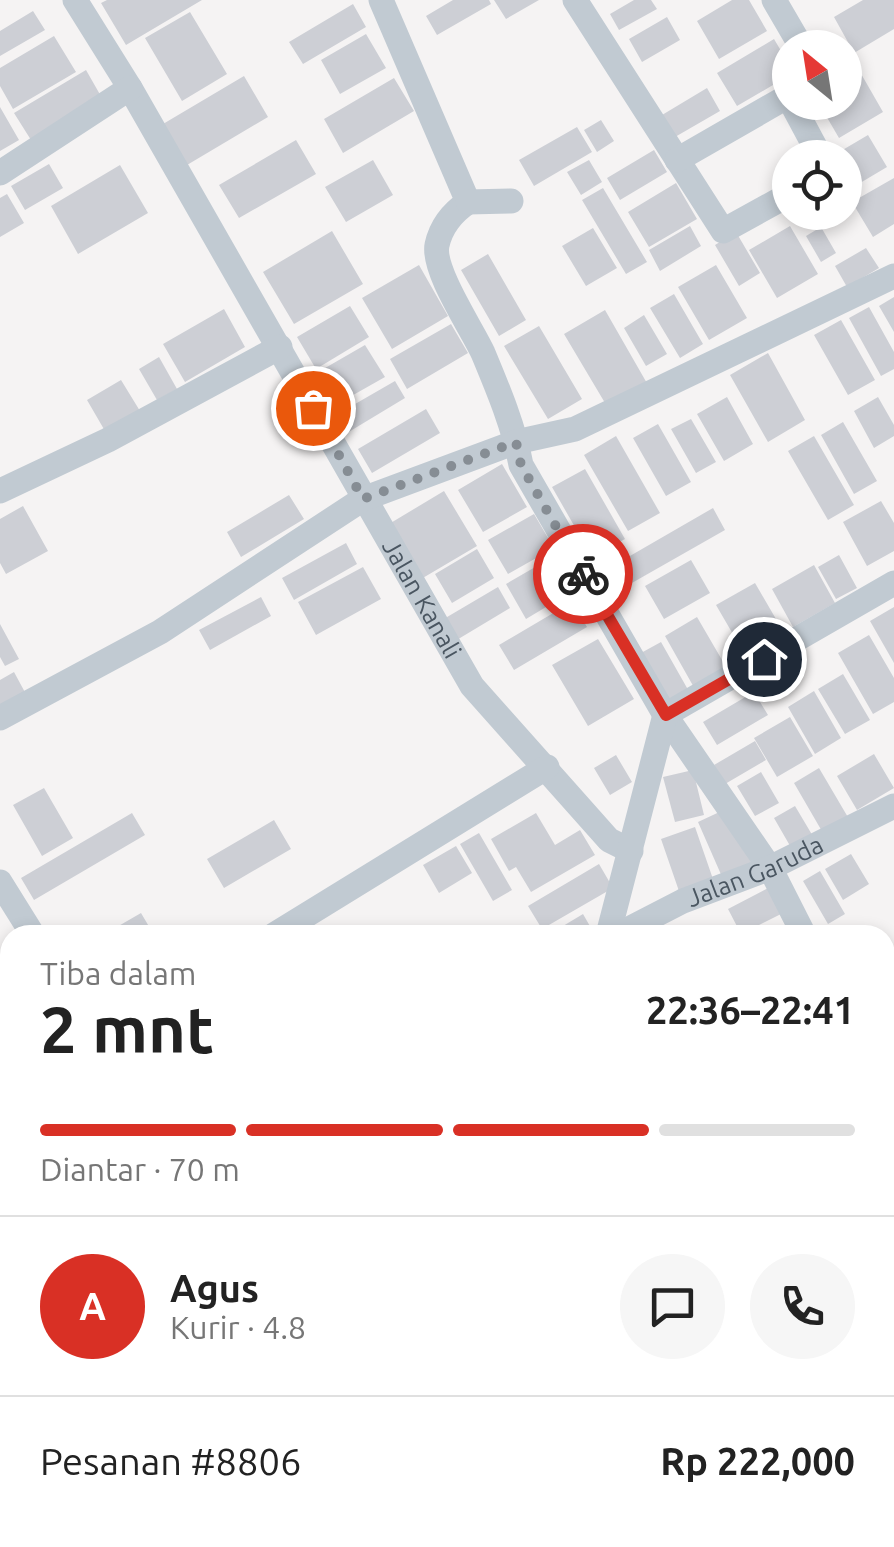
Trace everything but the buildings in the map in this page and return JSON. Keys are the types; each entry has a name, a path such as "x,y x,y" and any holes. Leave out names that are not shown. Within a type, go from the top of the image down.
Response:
{"street":[{"name":"Jalan Kanali","path":"76,0 280,347 472,686 609,840 631,851"},
{"path":"381,0 468,202"},
{"path":"575,0 723,231 772,204"},
{"path":"774,0 792,30"},
{"path":"0,173 130,88"},
{"path":"677,160 772,109"},
{"path":"511,201 468,202 452,213 436,246 439,264 483,354 521,465 537,496 666,715 770,868 799,925"},
{"path":"0,718 160,632 363,499 516,442 575,429 894,276"},
{"path":"0,491 108,440 280,347"},
{"path":"611,925 666,715 894,583"},
{"path":"290,925 547,767"},
{"name":"Jalan Garuda","path":"636,925 683,901 770,868 894,806"},
{"path":"0,882 26,925"}],"way so far":[{"path":"313,408 363,499 516,442 521,465 583,574"}],"route":[{"path":"583,574 666,715 764,659"}]}
